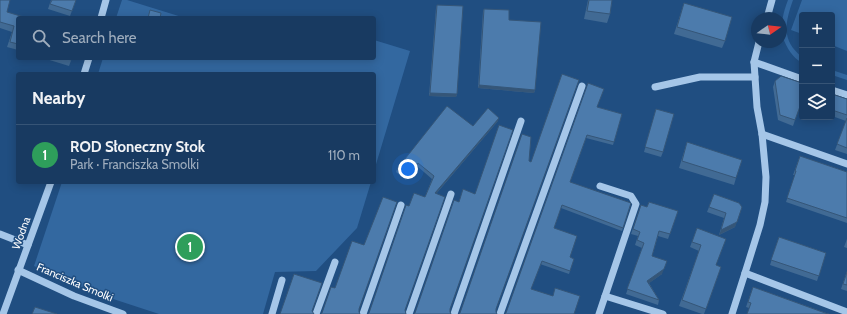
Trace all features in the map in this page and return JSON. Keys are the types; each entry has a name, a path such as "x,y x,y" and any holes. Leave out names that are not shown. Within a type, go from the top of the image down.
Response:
{"street":[{"path":"102,16 106,0"},
{"path":"768,12 772,0"},
{"path":"732,314 746,273 765,202 766,177 762,134 757,107 754,62 758,48"},
{"path":"85,72 88,60"},
{"path":"754,62 799,78"},
{"path":"655,87 700,77 755,77"},
{"path":"500,314 582,86"},
{"path":"835,91 847,95"},
{"path":"454,314 521,121"},
{"path":"762,134 847,164"},
{"name":"Wodna","path":"2,314 50,184"},
{"path":"599,314 636,204 631,196 600,186"},
{"path":"409,314 451,194"},
{"path":"363,314 402,205"},
{"path":"0,234 28,245"},
{"path":"316,314 335,262"},
{"name":"Franciszka Smolki","path":"18,270 74,296 123,314"},
{"path":"746,273 847,312"},
{"path":"272,314 282,280"},
{"path":"605,296 663,314"}],"shaded area":[{"path":"122,0 127,0 179,16 117,16"},
{"path":"788,0 793,0 787,24 787,12 784,12"},
{"path":"802,0 847,0 847,51 835,46 835,12 799,12 799,33 791,30"},
{"path":"787,31 791,44 799,54 799,62 788,49"},
{"path":"376,41 410,51 376,164 376,72 99,72 102,60 376,60"},
{"path":"835,71 847,75 847,80 835,76"},
{"path":"61,184 370,184 357,228 316,271 275,272 263,314 159,314 98,294 34,266"}],"building":[{"path":"0,0 10,0 7,12 20,16 16,16 16,44 10,42 14,26 0,22"},
{"path":"52,0 76,0 72,11 50,4"},
{"path":"589,0 612,0 610,14 587,11"},
{"path":"684,3 732,17 725,41 677,27"},
{"path":"437,5 463,6 457,94 430,93"},
{"path":"484,9 509,10 509,20 541,22 535,90 479,85"},
{"path":"150,10 161,13 160,16 148,16"},
{"path":"562,74 579,80 496,309 497,314 459,314 522,134 531,137 529,161 531,162"},
{"path":"781,76 799,82 799,109 795,120 780,115 775,81"},
{"path":"588,83 604,89 597,107 622,114 614,142 587,135 570,182 631,203 623,228 562,205 554,228 577,236 570,257 574,259 570,271 542,261 531,289 553,296 555,288 580,296 574,314 505,314 506,313"},
{"path":"835,95 847,99 847,115 835,111"},
{"path":"447,106 473,126 488,108 499,118 435,193 445,197 405,310 406,314 368,314 406,205 409,206 414,193 425,197 434,176 418,163 407,177 397,169"},
{"path":"656,109 674,114 663,152 645,147"},
{"path":"847,118 847,148 837,144"},
{"path":"499,125 513,130 450,309 451,314 414,314 454,200 459,202 463,189 475,194"},
{"path":"687,142 742,160 736,178 682,161"},
{"path":"800,156 847,172 847,218 787,198"},
{"path":"714,194 739,203 742,207 737,222 721,230 726,213 709,207"},
{"path":"383,197 397,202 359,309 360,314 321,314 331,287 335,288 352,241 364,245"},
{"path":"649,202 678,211 670,234 659,231 652,256 667,261 664,269 647,281 659,300 627,289 644,243 637,240 640,232 633,229 641,205 647,207"},
{"path":"697,228 726,239 716,265 721,267 706,309 682,300 701,245 692,242"},
{"path":"779,237 826,253 819,276 771,260"},
{"path":"847,272 847,285 843,284"},
{"path":"294,274 322,283 312,311 314,314 280,314"},
{"path":"753,287 828,314 747,314 751,303 748,302"},
{"path":"35,307 57,314 32,314"}],"place":[{"name":"ROD Słoneczny Stok","path":"190,247"}]}
